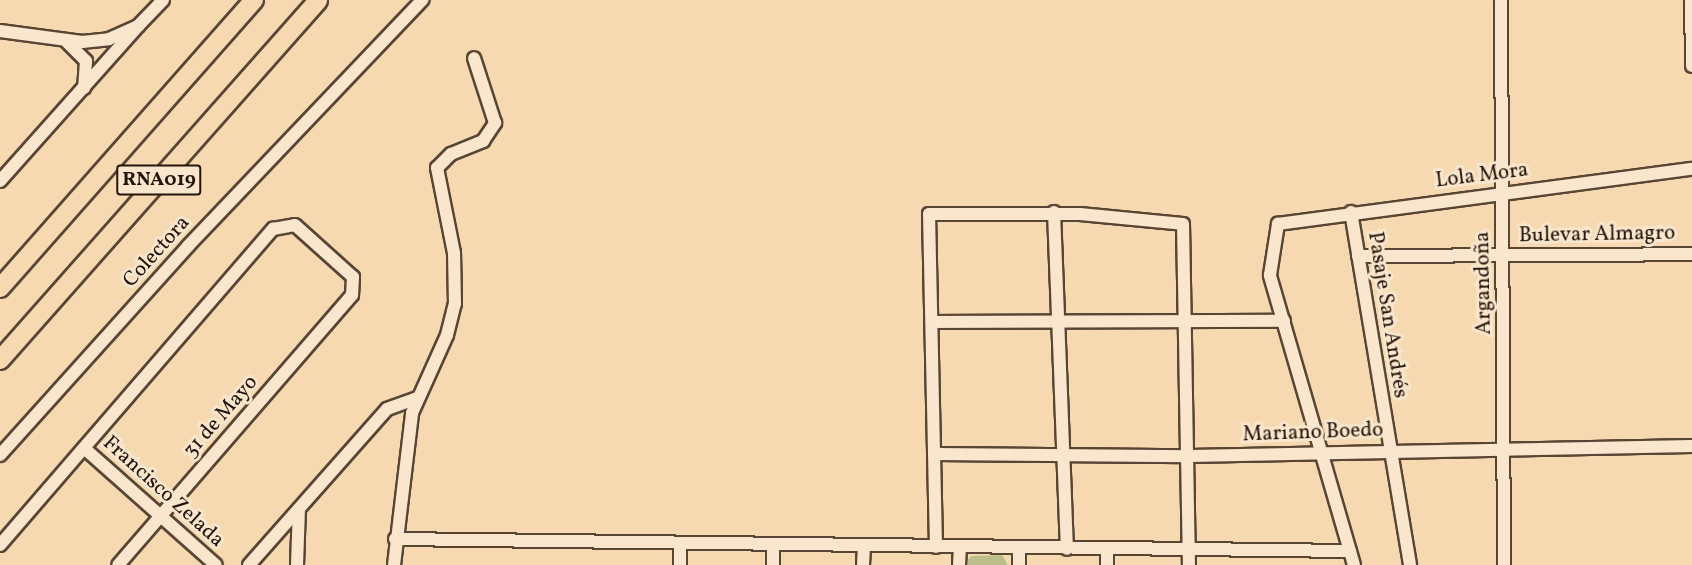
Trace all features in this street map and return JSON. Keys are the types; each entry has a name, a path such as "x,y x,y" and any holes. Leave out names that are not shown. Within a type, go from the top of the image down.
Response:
{"highway":[{"name":"RNA019","path":"0,288 254,0"},
{"name":"RNA019","path":"0,360 318,0"}],"street":[{"path":"0,180 81,94 163,0"},
{"name":"Colectora","path":"0,455 188,246 422,0"},
{"name":"Argandoña","path":"1501,0 1504,565"},
{"path":"1691,0 1692,66"},
{"path":"0,30 65,40 109,39 138,26"},
{"path":"65,40 86,61 81,94"},
{"path":"394,565 395,539 417,398 447,335 458,278 436,168 451,154 483,141 495,123 474,58"},
{"name":"Lola Mora","path":"1284,321 1268,258 1278,224 1351,212 1692,169"},
{"path":"1054,212 1055,320 1067,549"},
{"path":"936,547 936,454 929,214 1054,212 1183,224 1191,456 1189,565"},
{"name":"Pasaje San Andrés","path":"1351,212 1410,565"},
{"name":"31 de Mayo","path":"84,448 280,225 302,229 349,272 352,295 118,565"},
{"name":"Bulevar Almagro","path":"1358,256 1692,254"},
{"path":"932,322 1284,321 1354,565"},
{"path":"249,565 387,409 417,398"},
{"name":"Mariano Boedo","path":"936,454 1191,456 1389,450 1692,446"},
{"path":"0,545 84,448"},
{"name":"Francisco Zelada","path":"84,448 216,565"},
{"path":"297,565 299,509"},
{"path":"395,539 773,543 1189,552 1350,551"},
{"path":"680,543 680,565"},
{"path":"773,543 773,565"},
{"path":"863,565 864,545"},
{"path":"959,565 960,547"},
{"path":"1018,565 1019,549"},
{"path":"1107,550 1107,565"},
{"path":"1274,565 1275,552"}],"green space":[{"path":"1002,555 1008,565 964,565 971,556"}]}
